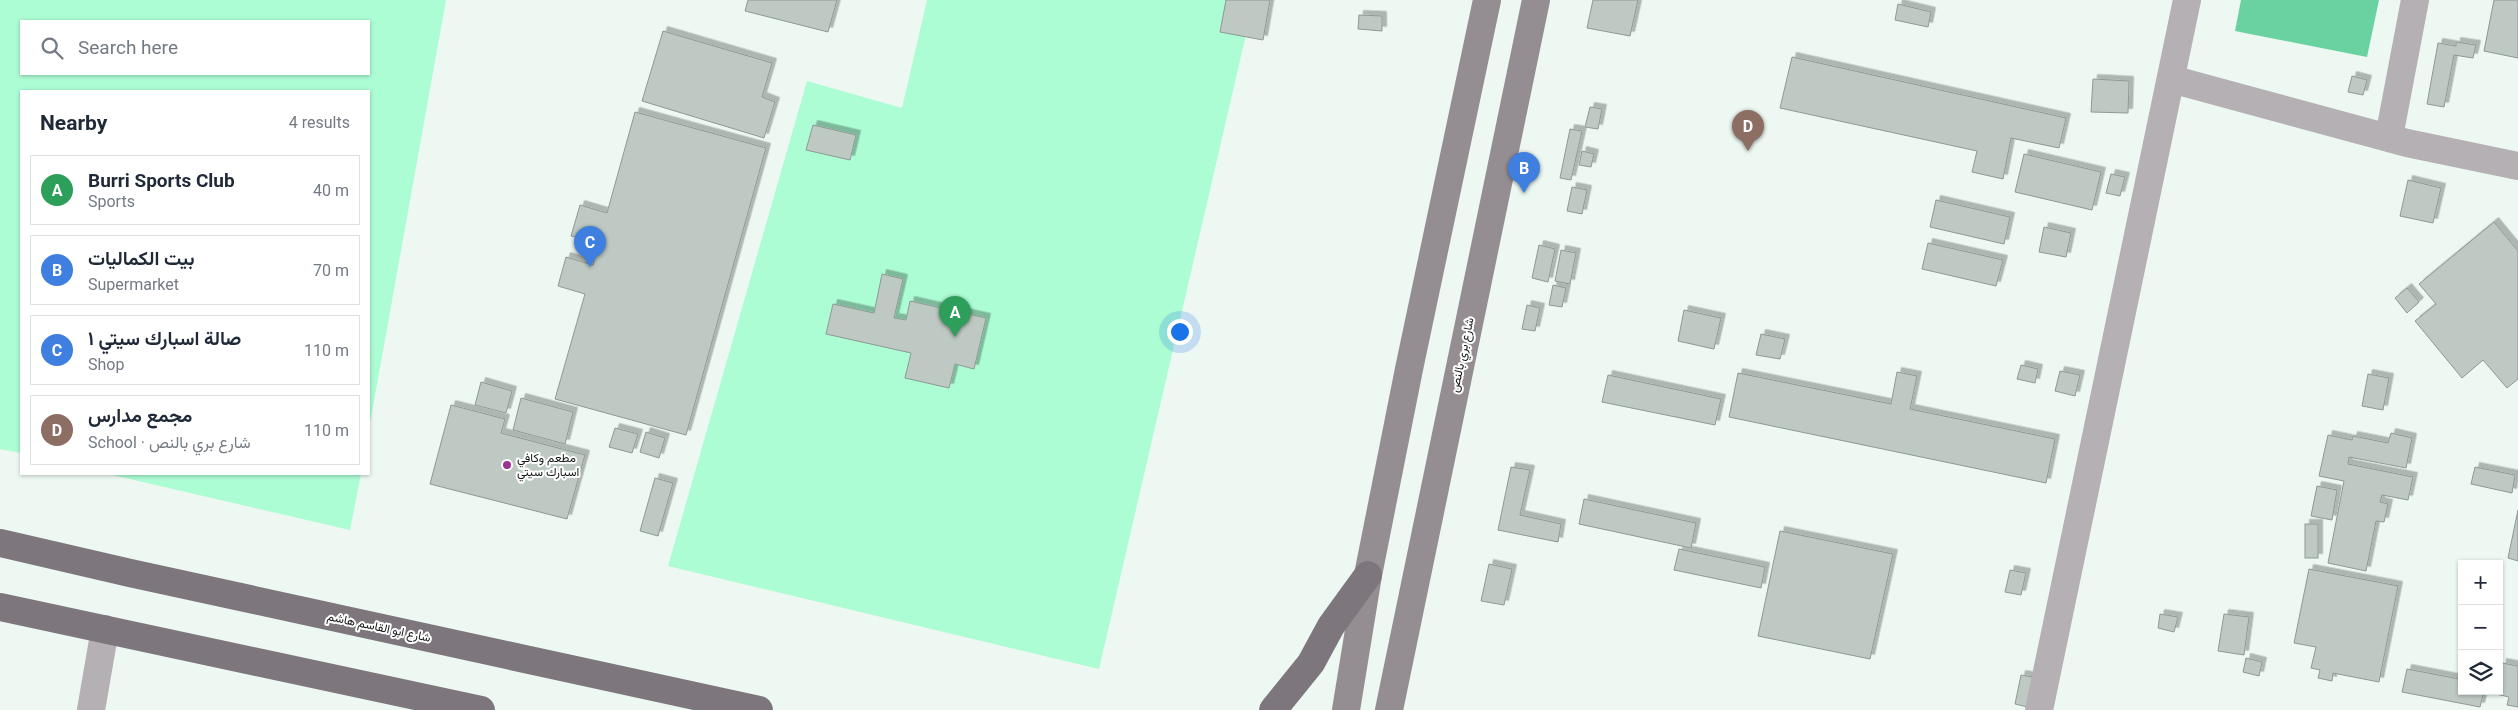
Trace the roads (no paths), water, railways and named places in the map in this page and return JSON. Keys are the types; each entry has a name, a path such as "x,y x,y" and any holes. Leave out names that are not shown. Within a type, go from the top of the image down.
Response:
{"main road":[{"path":"1346,710 1368,575 1487,0"},
{"name":"شارع بري بالنص","path":"1389,710 1536,0"},
{"name":"شارع ابو القاسم هاشم","path":"0,543 759,710"},
{"path":"1273,710 1311,663 1331,626 1368,575"},
{"path":"0,606 480,710"}],"street":[{"path":"2039,710 2187,0"},
{"path":"2389,137 2415,0"},
{"path":"2171,79 2389,137 2518,166"},
{"path":"91,710 105,629"}],"place":[{"name":"مجمع مدارس","path":"1748,151"},
{"name":"بيت الكماليات","path":"1524,193"},
{"name":"صالة اسبارك سيتي ١","path":"590,267"},
{"name":"Burri Sports Club","path":"955,337"},
{"name":"مطعم وكافي اسبارك سيتي","path":"507,465"}]}
